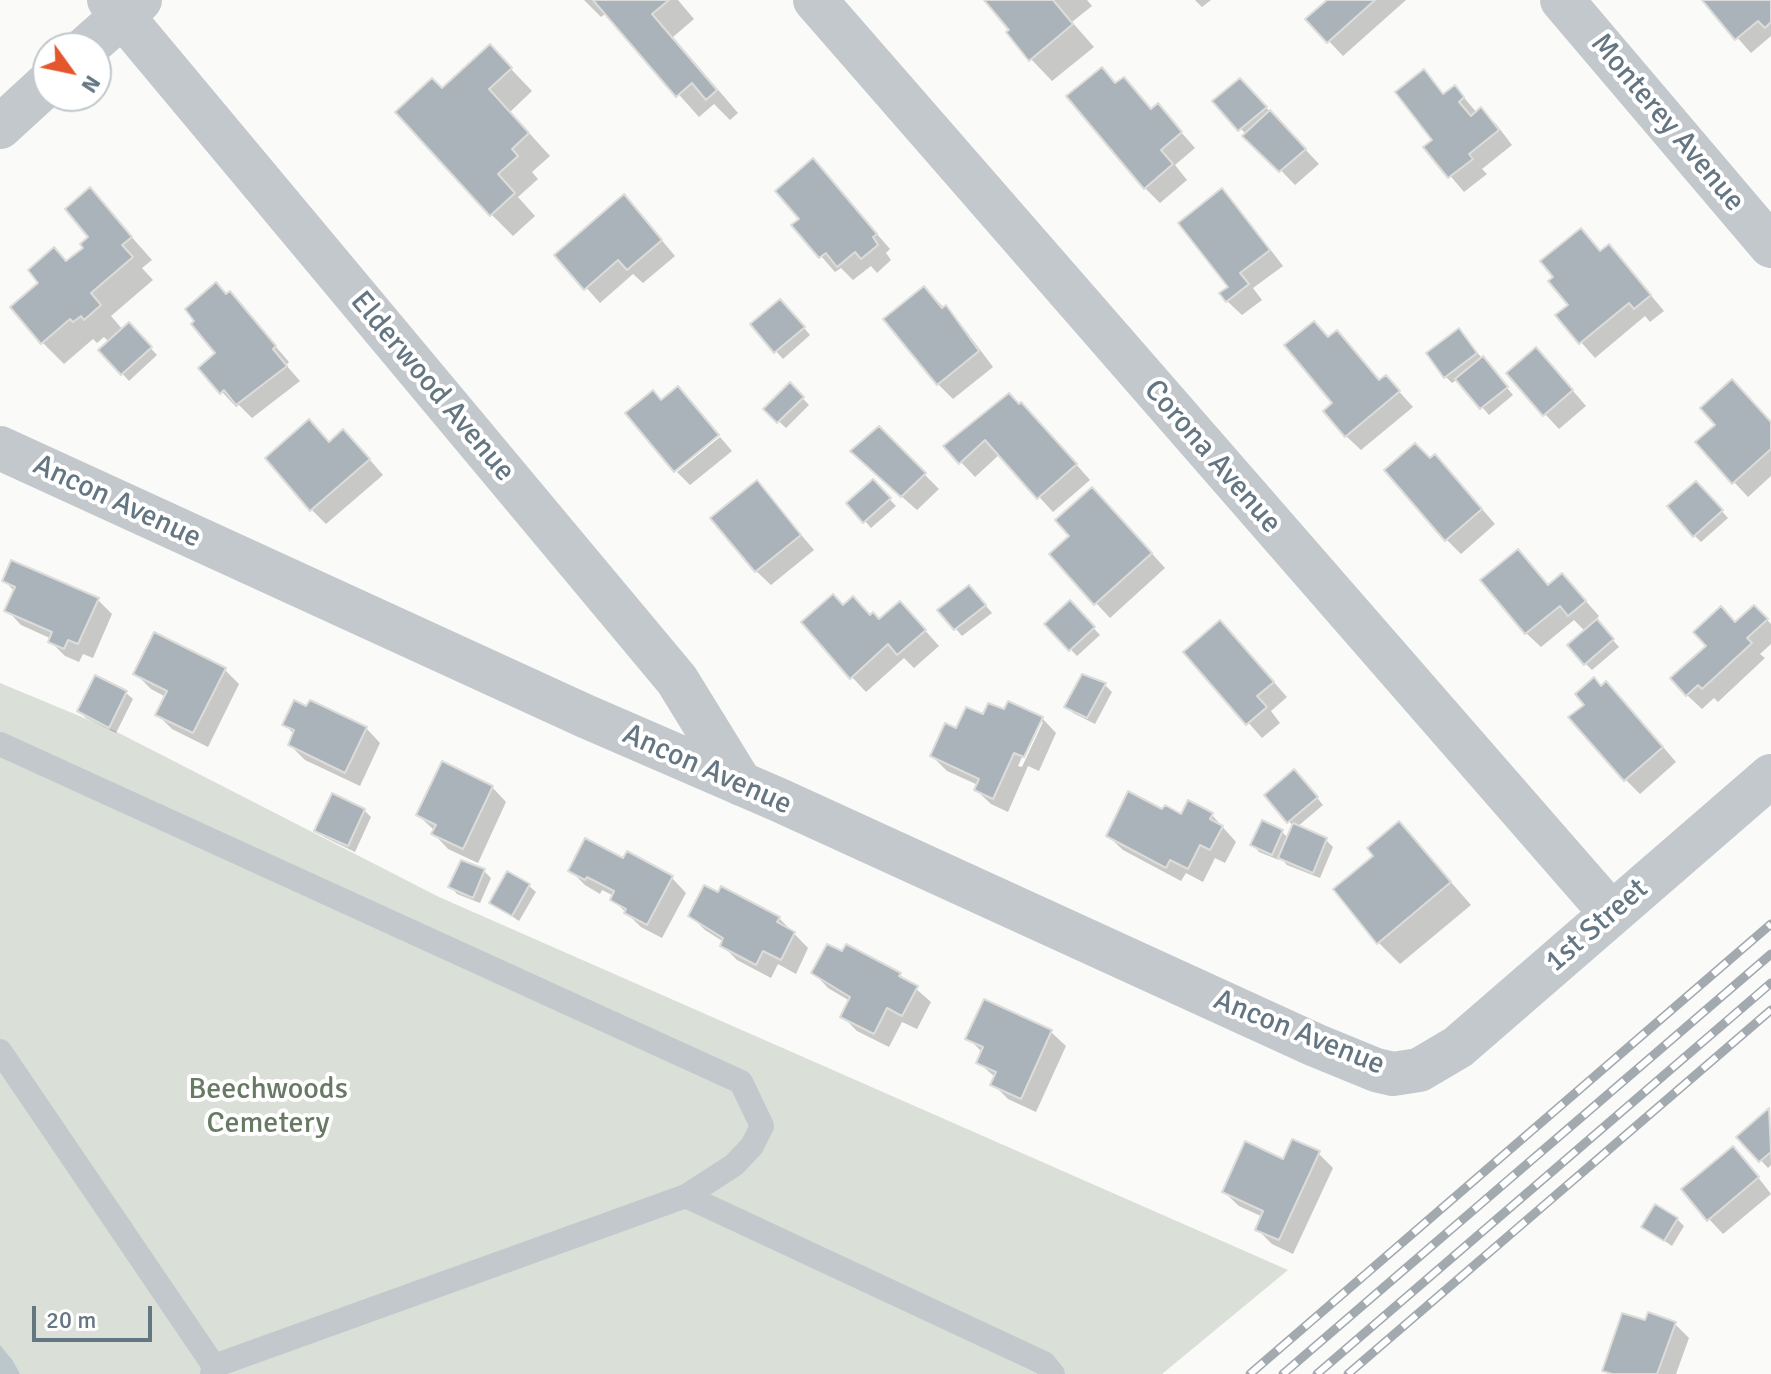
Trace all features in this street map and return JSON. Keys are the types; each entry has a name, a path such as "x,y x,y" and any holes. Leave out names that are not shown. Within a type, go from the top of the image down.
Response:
{"street":[{"name":"Corona Avenue","path":"815,0 1611,913"},
{"name":"Monterey Avenue","path":"1562,0 1771,246"},
{"path":"100,32 124,5"},
{"name":"Elderwood Avenue","path":"124,5 677,680 741,784"},
{"path":"0,127 32,98"},
{"name":"Ancon Avenue","path":"0,448 1315,1045 1376,1070 1393,1074 1419,1070"},
{"name":"1st Street","path":"1419,1070 1458,1047 1771,776"}],"lane":[{"path":"0,744 741,1082 762,1126 752,1146 734,1165 686,1196 213,1370 0,1051"},
{"path":"686,1196 1044,1363 1053,1374"}],"green space":[{"name":"Beechwoods Cemetery","path":"0,683 113,730 439,897 1288,1270 1162,1374 0,1374"}],"shaded area":[{"path":"0,1345 13,1361 20,1374 0,1374"}],"building":[{"path":"593,0 669,0 652,14 717,90 706,100 692,83 676,97"},
{"path":"984,0 1053,0 1073,24 1029,61"},
{"path":"1327,0 1375,0 1327,43 1305,19"},
{"path":"1702,0 1771,0 1771,22 1765,28 1758,21 1735,40"},
{"path":"490,44 512,68 489,89 529,133 512,149 518,156 498,174 515,193 490,216 395,112 432,78 442,88"},
{"path":"1102,67 1115,83 1124,77 1151,109 1158,103 1182,132 1161,150 1173,164 1144,189 1066,96"},
{"path":"1424,69 1443,94 1455,85 1464,97 1459,102 1471,116 1481,107 1499,130 1469,154 1473,159 1448,178 1423,147 1432,140 1395,92"},
{"path":"1240,78 1267,107 1238,131 1212,101"},
{"path":"1270,110 1306,149 1279,172 1242,136"},
{"path":"813,158 877,234 873,237 878,245 861,259 855,252 837,267 826,253 819,258 791,225 799,219 775,191"},
{"path":"90,187 132,237 122,245 133,257 91,293 101,305 84,320 81,316 73,322 70,319 41,344 10,307 38,283 28,270 54,247 66,261 83,248 80,244 88,237 65,209"},
{"path":"1222,188 1270,250 1240,273 1249,284 1226,302 1219,293 1228,287 1178,223"},
{"path":"624,194 662,240 627,270 618,260 584,290 554,255"},
{"path":"1581,228 1600,251 1609,244 1651,295 1634,309 1629,303 1579,344 1555,315 1568,305 1548,281 1553,277 1540,261"},
{"path":"216,282 226,294 230,291 276,346 273,349 287,366 236,405 224,390 220,394 198,368 215,353 191,324 194,321 185,309"},
{"path":"924,286 942,308 946,305 979,351 937,385 883,319"},
{"path":"780,299 805,327 774,353 750,324"},
{"path":"1314,321 1328,337 1337,330 1379,380 1386,375 1400,391 1345,437 1323,411 1332,403 1284,345"},
{"path":"129,322 152,347 121,375 98,350"},
{"path":"1459,328 1477,353 1444,378 1426,353"},
{"path":"1536,347 1573,390 1543,416 1506,373"},
{"path":"1483,356 1508,387 1480,409 1455,379"},
{"path":"1732,379 1771,422 1771,449 1732,484 1695,442 1715,425 1700,408"},
{"path":"790,382 804,397 777,423 763,409"},
{"path":"678,386 719,435 674,472 625,413 653,390 661,400"},
{"path":"1009,393 1019,404 1021,402 1077,464 1037,499 985,440 959,464 943,446"},
{"path":"309,419 329,442 343,429 370,459 310,511 265,458"},
{"path":"879,426 926,473 901,497 850,451"},
{"path":"1415,443 1430,458 1435,454 1482,509 1445,541 1384,470"},
{"path":"873,479 891,498 863,523 846,503"},
{"path":"757,480 801,535 755,572 710,518"},
{"path":"1696,481 1723,510 1693,537 1667,506"},
{"path":"1092,487 1152,553 1094,605 1049,554 1069,536 1055,520"},
{"path":"1518,549 1548,585 1562,573 1586,601 1568,616 1560,606 1525,634 1480,580"},
{"path":"11,560 99,598 78,644 68,640 64,649 48,642 52,632 4,611 15,587 2,581"},
{"path":"969,585 986,605 954,630 937,610"},
{"path":"833,594 843,605 853,596 870,615 873,612 879,619 900,601 926,630 897,655 888,644 850,679 801,622"},
{"path":"1070,600 1095,627 1069,651 1044,624"},
{"path":"1754,605 1768,619 1747,638 1752,643 1702,689 1698,685 1686,696 1670,678 1706,646 1693,632 1721,606 1735,622"},
{"path":"1597,619 1614,639 1584,665 1567,645"},
{"path":"1220,620 1274,682 1257,696 1267,707 1246,725 1183,652"},
{"path":"154,632 226,668 193,733 155,715 167,691 133,674"},
{"path":"1082,674 1106,683 1087,718 1064,707"},
{"path":"95,675 127,691 109,728 77,711"},
{"path":"1594,677 1601,686 1606,681 1663,747 1624,781 1568,717 1584,705 1575,694"},
{"path":"294,700 306,706 310,700 367,727 345,773 288,745 294,730 282,725"},
{"path":"1008,701 1043,717 1024,757 1014,753 993,799 974,790 979,779 930,756 945,723 956,728 966,707 983,714 988,703 1004,709"},
{"path":"442,761 493,786 463,849 431,834 436,825 416,815"},
{"path":"1294,769 1318,797 1287,823 1264,795"},
{"path":"1128,791 1162,809 1165,805 1181,814 1188,800 1213,813 1210,819 1223,826 1210,850 1200,845 1188,869 1170,860 1166,868 1106,836"},
{"path":"332,793 365,809 348,846 314,831"},
{"path":"1262,820 1283,830 1272,855 1250,845"},
{"path":"1399,821 1451,882 1377,944 1333,889 1373,856 1367,848"},
{"path":"1293,823 1327,838 1313,873 1278,858"},
{"path":"585,838 623,858 627,851 673,876 647,925 624,913 626,909 610,900 614,891 568,871"},
{"path":"461,860 485,869 473,898 448,887"},
{"path":"507,871 530,884 512,916 489,903"},
{"path":"704,885 718,892 721,886 780,917 777,922 795,932 781,960 763,951 756,965 720,946 723,938 688,916"},
{"path":"827,944 842,951 846,944 901,973 899,976 918,986 902,1016 887,1008 874,1034 840,1017 850,997 811,973"},
{"path":"984,999 1052,1030 1021,1099 990,1085 996,1072 976,1063 983,1047 965,1039"},
{"path":"1769,1108 1771,1152 1759,1162 1736,1137"},
{"path":"1292,1139 1320,1151 1279,1240 1255,1230 1263,1211 1222,1192 1245,1141 1283,1159"},
{"path":"1733,1146 1759,1177 1707,1221 1681,1189"},
{"path":"1655,1204 1678,1218 1664,1241 1641,1227"},
{"path":"1648,1312 1676,1322 1657,1374 1612,1374 1602,1371 1622,1313 1645,1320"}],"railway":[{"path":"1250,1374 1771,924"},
{"path":"1283,1374 1771,954"},
{"path":"1317,1374 1771,983"},
{"path":"1348,1374 1771,1010"}]}
